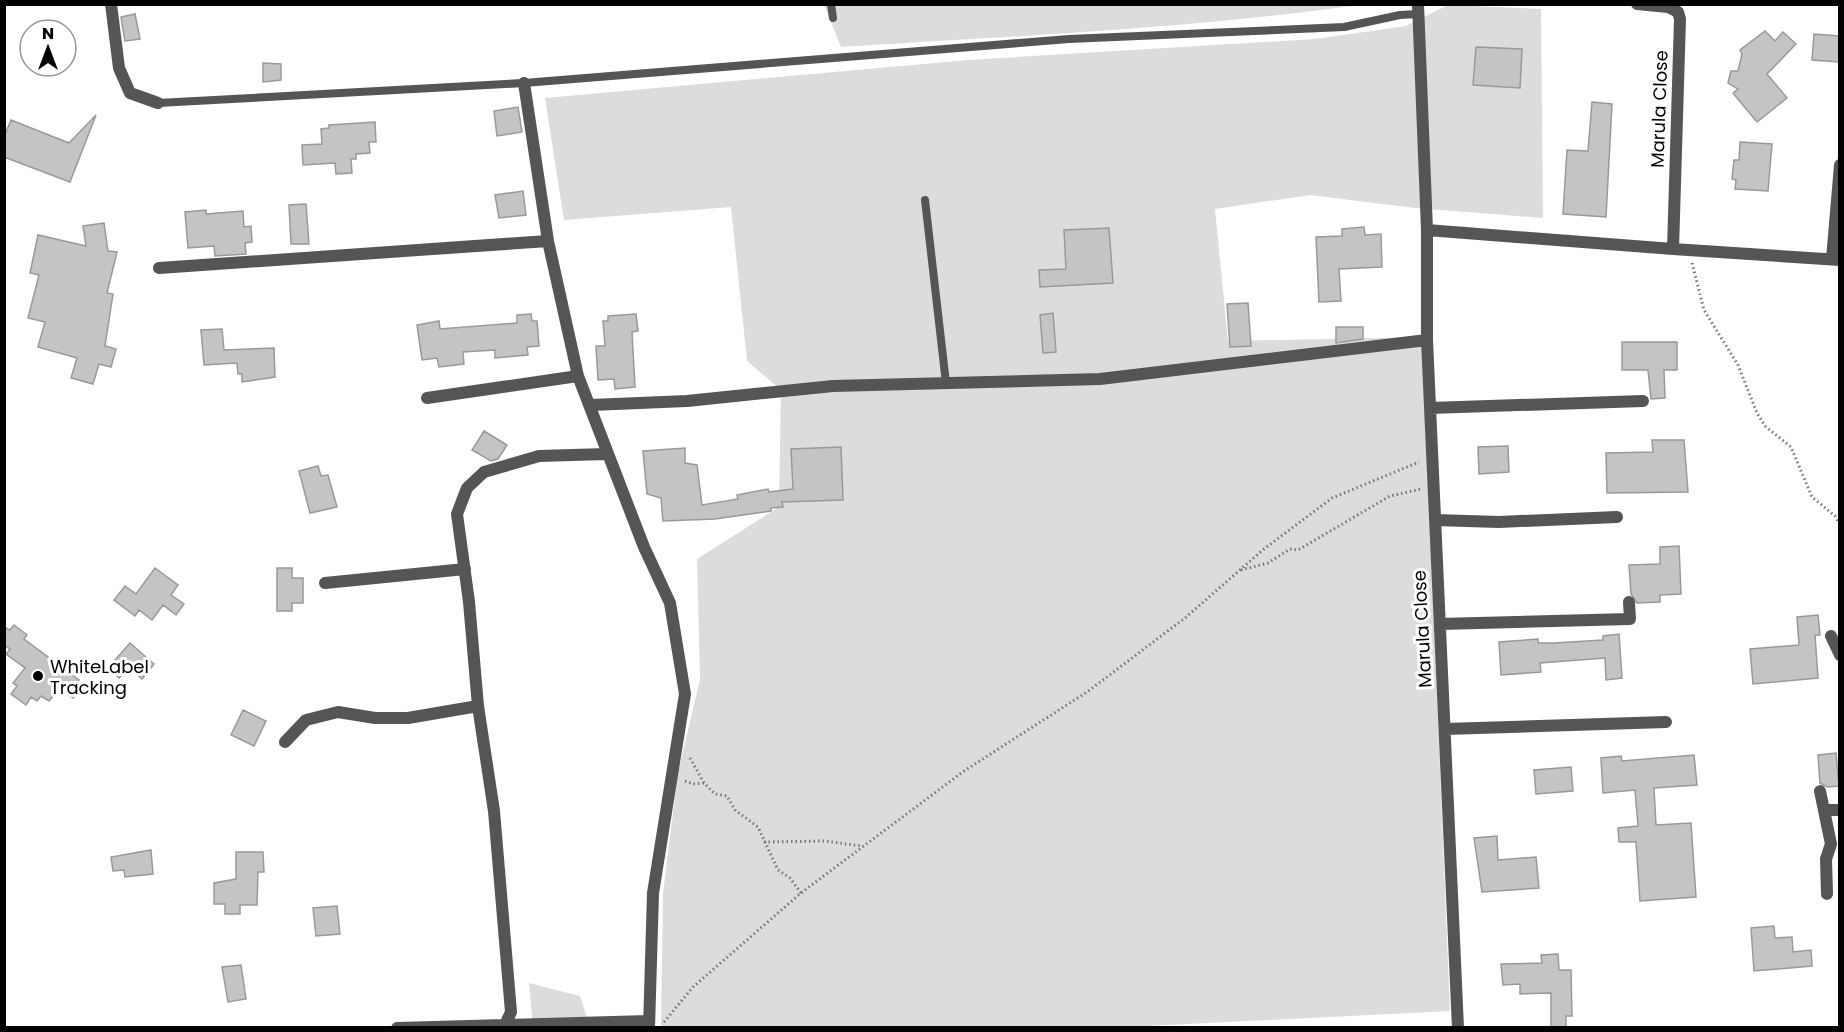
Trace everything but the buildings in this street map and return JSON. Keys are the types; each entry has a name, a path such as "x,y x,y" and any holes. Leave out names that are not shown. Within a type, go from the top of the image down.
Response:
{"street":[{"path":"111,4 119,68 130,93 158,103"},
{"name":"Marula Close","path":"1637,4 1668,7 1678,12 1680,19 1673,249"},
{"name":"Marula Close","path":"1419,9 1427,230 1427,340 1458,1028"},
{"path":"397,1028 652,1025 653,893 685,694 682,661 670,603 606,454 591,405 578,375 548,241 524,83"},
{"path":"1427,230 1836,260 1839,165"},
{"path":"159,268 548,241"},
{"path":"591,405 687,400 833,386 1100,379 1427,340"},
{"path":"427,398 578,375"},
{"path":"1430,408 1644,401"},
{"path":"505,1025 512,1012 494,811 478,706 465,569 457,514 467,488 484,472 540,456 606,454"},
{"path":"1435,520 1499,522 1617,518"},
{"path":"325,583 465,569"},
{"path":"1440,624 1630,619 1629,602"},
{"path":"1831,636 1839,655"},
{"path":"285,742 306,720 338,712 375,718 408,718 478,706"},
{"path":"1445,729 1666,722"},
{"path":"1820,791 1835,844 1826,859 1827,894"},
{"path":"1824,810 1839,810"}],"lane":[{"path":"831,4 833,18"},
{"path":"158,103 524,83 1069,39 1344,27 1419,9"},
{"path":"925,200 946,383"}],"path":[{"path":"1688,250 1704,310 1738,365 1757,413 1765,426 1791,447 1812,497 1835,516 1839,524"},
{"path":"652,1025 801,893 964,771 1087,692 1185,618 1239,571 1332,498 1432,457"},
{"path":"1239,571 1268,563 1290,549 1298,550 1390,496 1434,486"},
{"path":"678,739 704,783 716,794 727,796 735,810 758,827 778,870 790,878 801,893"},
{"path":"672,777 693,784 704,783"},
{"path":"765,842 825,841 862,847"}],"shaded area":[{"path":"824,5 1359,5 1166,26 841,47"},
{"path":"1448,5 1541,9 1543,218 1415,208 1310,195 1215,209 1228,341 1422,337 1450,1011 1108,1028 661,1027 663,893 678,773 700,679 697,559 779,507 781,390 747,361 731,207 564,220 545,98 968,60 1315,39 1406,26"},
{"path":"529,983 580,996 590,1027 533,1027"}],"place":[{"name":"WhiteLabel Tracking","path":"38,676"}]}
